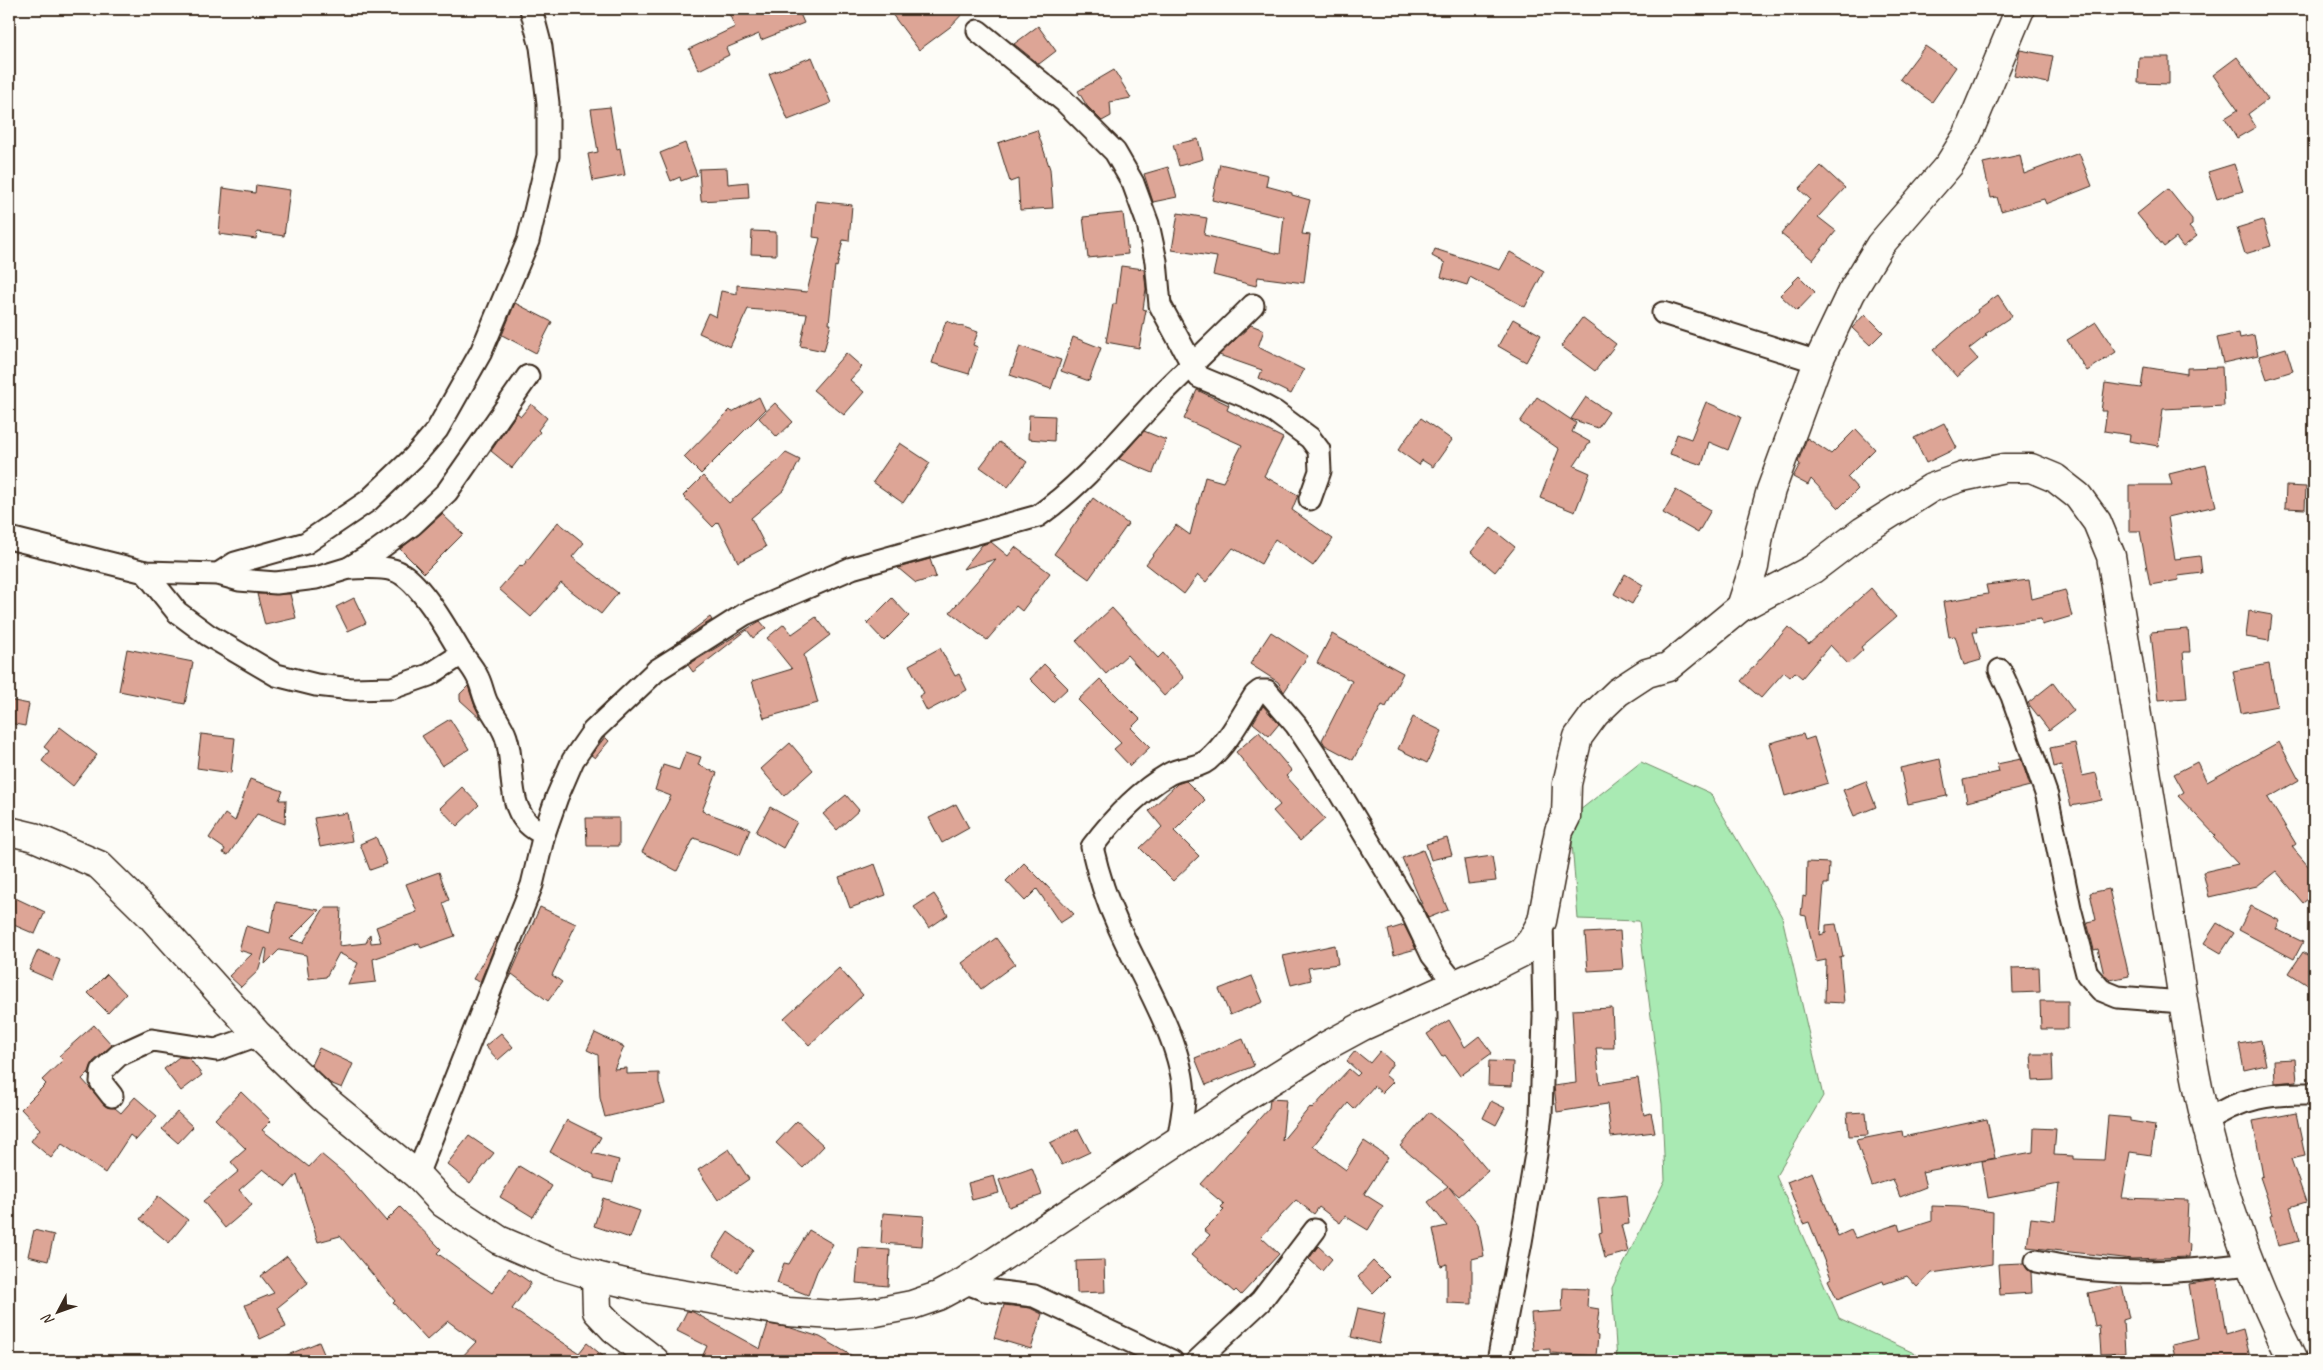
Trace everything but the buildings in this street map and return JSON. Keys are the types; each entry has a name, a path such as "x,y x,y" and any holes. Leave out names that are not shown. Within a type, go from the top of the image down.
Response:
{"main road":[{"path":"1741,607 1754,567 1760,530 1771,490 1818,362 1851,292 1880,245 1949,165 1967,136 2020,9"},
{"path":"9,831 34,836 99,865 151,916 258,1034 323,1098 417,1175 443,1203 499,1240 550,1262 596,1276 650,1288 788,1312 834,1315 876,1312 912,1305 938,1296 964,1282 1328,1045 1363,1026 1521,953 1532,940 1542,921 1559,831 1566,817 1567,784 1578,736 1595,714 1618,692 1647,673 1668,667 1741,607 1813,569 1863,531 1932,488 1962,477 2004,468 2031,468 2056,478 2078,496 2098,522 2111,556 2182,1002 2206,1122 2224,1192 2249,1264 2293,1361"},
{"path":"596,1276 597,1311 614,1329 655,1361"}],"street":[{"path":"218,574 235,563 306,543 368,501 414,457 436,430 482,352 528,241 548,156 548,103 541,47 531,9"},
{"path":"978,31 1064,100 1115,152 1133,183 1148,224 1156,261 1160,305 1198,376 1247,397 1275,412 1310,438 1319,450 1320,471 1310,499"},
{"path":"417,1175 532,885 544,834 557,797 573,760 593,730 657,670 746,614 852,568 1038,516 1059,501 1092,470 1193,364 1253,305"},
{"path":"1663,313 1818,362"},
{"path":"9,538 146,572 218,574 239,580 276,583 316,578 349,568 412,525 447,492 528,376"},
{"path":"349,568 383,569 401,573 413,584 450,630 462,654 479,679 486,701 506,736 511,782 516,803 532,829 544,834"},
{"path":"146,572 177,612 208,635 276,675 316,685 352,688 392,688 429,675 462,654"},
{"path":"2000,670 2012,696 2047,796 2070,908 2087,974 2101,990 2118,997 2182,1002"},
{"path":"1178,1142 1184,1098 1182,1076 1170,1037 1116,923 1098,874 1092,847 1114,818 1155,784 1170,773 1207,761 1223,744 1255,695 1260,691 1267,691 1296,725 1323,765 1413,915 1432,955 1454,984"},
{"path":"1498,1361 1521,1242 1536,1154 1540,1115 1544,1017 1542,921"},
{"path":"112,1096 101,1082 102,1071 119,1056 152,1040 216,1050 258,1034"},
{"path":"2206,1122 2223,1109 2254,1098 2270,1095 2314,1094"},
{"path":"1197,1361 1261,1301 1315,1230"},
{"path":"2036,1261 2087,1269 2139,1273 2198,1271 2249,1264"},
{"path":"964,1282 985,1290 1034,1296 1172,1361"}],"green space":[{"path":"1641,762 1710,793 1782,917 1823,1096 1776,1176 1839,1318 1931,1361 1617,1361 1612,1288 1665,1180 1662,1104 1639,921 1578,919 1570,818"}]}
